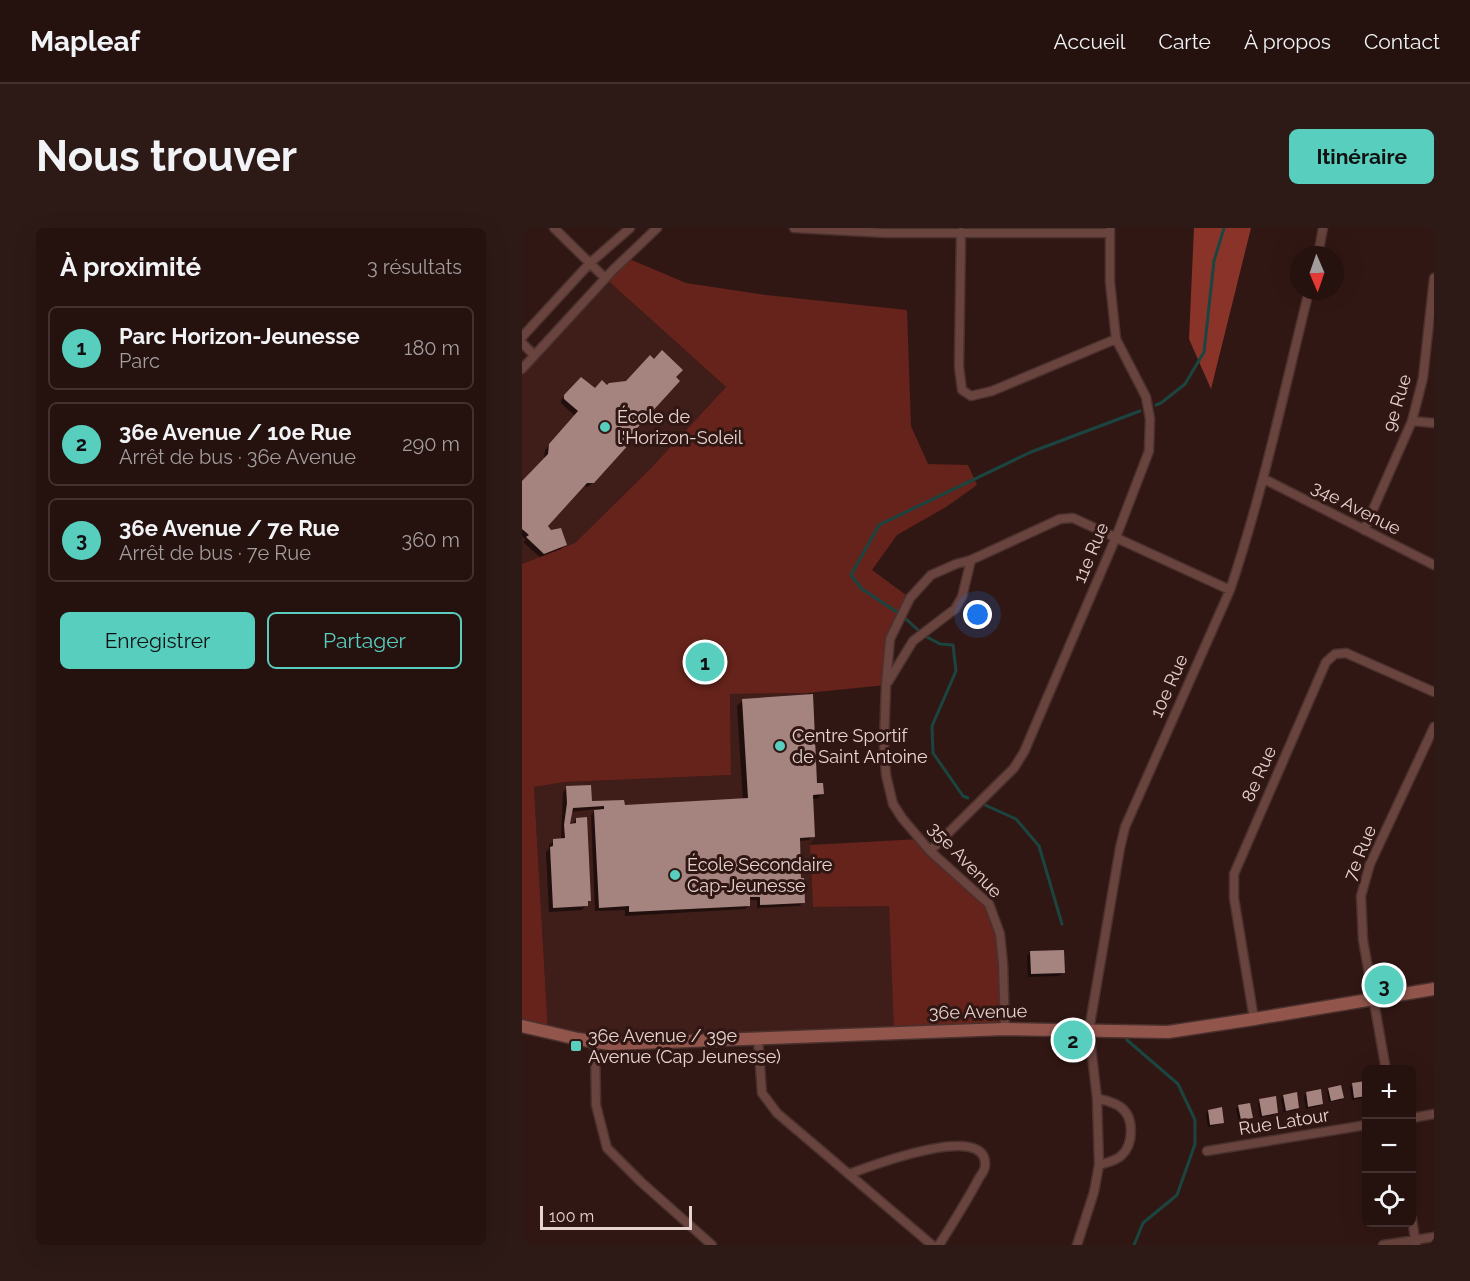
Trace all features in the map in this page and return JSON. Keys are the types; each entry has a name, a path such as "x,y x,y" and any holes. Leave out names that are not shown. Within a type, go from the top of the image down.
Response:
{"street":[{"path":"554,228 605,278"},
{"path":"522,337 590,263 630,228"},
{"path":"522,369 605,278 657,228"},
{"path":"794,228 961,232 1110,230"},
{"path":"1320,246 1323,228"},
{"name":"11e Rue","path":"930,851 1014,768 1024,752 1116,537 1149,452 1150,419 1146,397 1116,339 1110,282 1110,230"},
{"path":"961,232 959,367 962,390 970,396 992,391 1116,339"},
{"name":"9e Rue","path":"1364,530 1412,421 1423,378 1434,278"},
{"name":"10e Rue","path":"1080,1244 1099,1165 1097,1098 1089,1030 1125,827 1230,590 1264,479 1307,300"},
{"path":"522,343 534,356"},
{"path":"1412,421 1434,423"},
{"name":"34e Avenue","path":"1264,479 1434,565"},
{"name":"35e Avenue","path":"1005,1029 1000,934 989,904 930,851 902,818 890,794 884,745 890,639 910,598 931,575 971,560 1060,519 1073,518 1230,590"},
{"path":"886,685 914,641 955,609 962,597 971,560"},
{"name":"8e Rue","path":"1254,1020 1234,898 1234,874 1326,662 1335,654 1346,653 1434,692"},
{"name":"7e Rue","path":"1385,1065 1362,923 1361,897 1370,864 1434,727"},
{"name":"36e Avenue","path":"522,1026 610,1044 1005,1029 1168,1032 1254,1020 1434,989"},
{"path":"758,1039 762,1093 777,1113 932,1245"},
{"path":"595,1042 596,1105 607,1148 640,1182 712,1245"},
{"path":"1097,1098 1119,1106 1128,1117 1131,1131 1128,1146 1121,1156 1099,1165"},
{"path":"1416,1117 1434,1114"},
{"name":"Rue Latour","path":"1207,1151 1362,1126"},
{"path":"849,1174 882,1161 955,1146 974,1148 983,1155 985,1167 969,1198 939,1245"},
{"path":"1413,1227 1416,1243"},
{"path":"1383,1245 1416,1243 1434,1237"}],"shaded area":[{"path":"1194,228 1251,228 1211,389 1189,339"},
{"path":"627,258 686,283 766,295 907,310 911,426 928,464 968,465 977,485 946,507 897,535 872,570 910,598 890,639 886,685 807,693 730,694 731,775 565,782 534,787 548,1032 522,1026 522,564 575,543 651,468 726,387 605,278"},
{"name":"École de l'Horizon-Soleil","path":"605,278 726,387 651,468 575,543 522,564 522,371"},
{"name":"École Secondaire Cap-Jeunesse","path":"807,693 815,837 810,845 813,907 889,905 894,1032 653,1043 548,1032 534,787 565,782 731,775 730,694"},
{"path":"920,839 989,904 1000,934 1005,1029 894,1032 889,906 813,907 810,845"}],"building":[{"path":"662,350 683,370 676,377 680,381 628,438 631,442 594,483 587,483 548,526 551,530 561,528 567,545 544,554 526,537 529,535 522,529 522,481 548,454 549,444 578,411 564,399 564,395 581,377 595,388 602,380 607,385 626,381 650,355 654,359"},
{"name":"École Secondaire Cap-Jeunesse","path":"813,694 817,783 823,783 824,794 813,795 815,837 800,838 801,878 804,878 805,903 760,905 760,897 750,897 750,906 629,912 629,906 599,908 594,810 604,809 604,806 573,808 570,824 576,823 576,818 587,817 591,901 588,901 588,906 553,908 550,847 553,846 553,839 565,838 566,786 591,785 592,801 624,800 625,805 748,798 742,699"},
{"path":"1064,950 1065,973 1031,974 1030,951"},
{"path":"1362,1082 1362,1097 1354,1098 1352,1083"},
{"path":"1341,1085 1344,1098 1331,1101 1328,1088"},
{"path":"1321,1089 1323,1104 1308,1107 1306,1092"},
{"path":"1297,1092 1299,1108 1286,1111 1283,1095"},
{"path":"1276,1096 1278,1113 1262,1116 1259,1099"},
{"path":"1250,1103 1253,1118 1241,1120 1238,1105"},
{"path":"1222,1107 1224,1123 1210,1125 1208,1110"}],"waterway":[{"path":"1156,405 1185,384 1204,352 1214,261 1224,228"},
{"path":"897,612 862,589 851,575 879,525 1031,452 1140,411"},
{"path":"906,619 918,630"},
{"path":"925,636 940,644 953,645 956,671 932,726 933,753 963,796 968,798"},
{"path":"985,805 1016,819 1039,846 1062,924"},
{"path":"1127,1040 1178,1084 1195,1120 1195,1144 1177,1195 1143,1223 1134,1245"}],"place":[{"name":"École de l'Horizon-Soleil","path":"605,427"},
{"name":"Parc Horizon-Jeunesse","path":"705,662"},
{"name":"Centre Sportif de Saint Antoine","path":"780,746"},
{"name":"École Secondaire Cap-Jeunesse","path":"675,875"},
{"name":"36e Avenue / 7e Rue","path":"1384,985"},
{"name":"36e Avenue / 10e Rue","path":"1073,1040"},
{"name":"36e Avenue / 39e Avenue (Cap Jeunesse)","path":"576,1046"}]}
